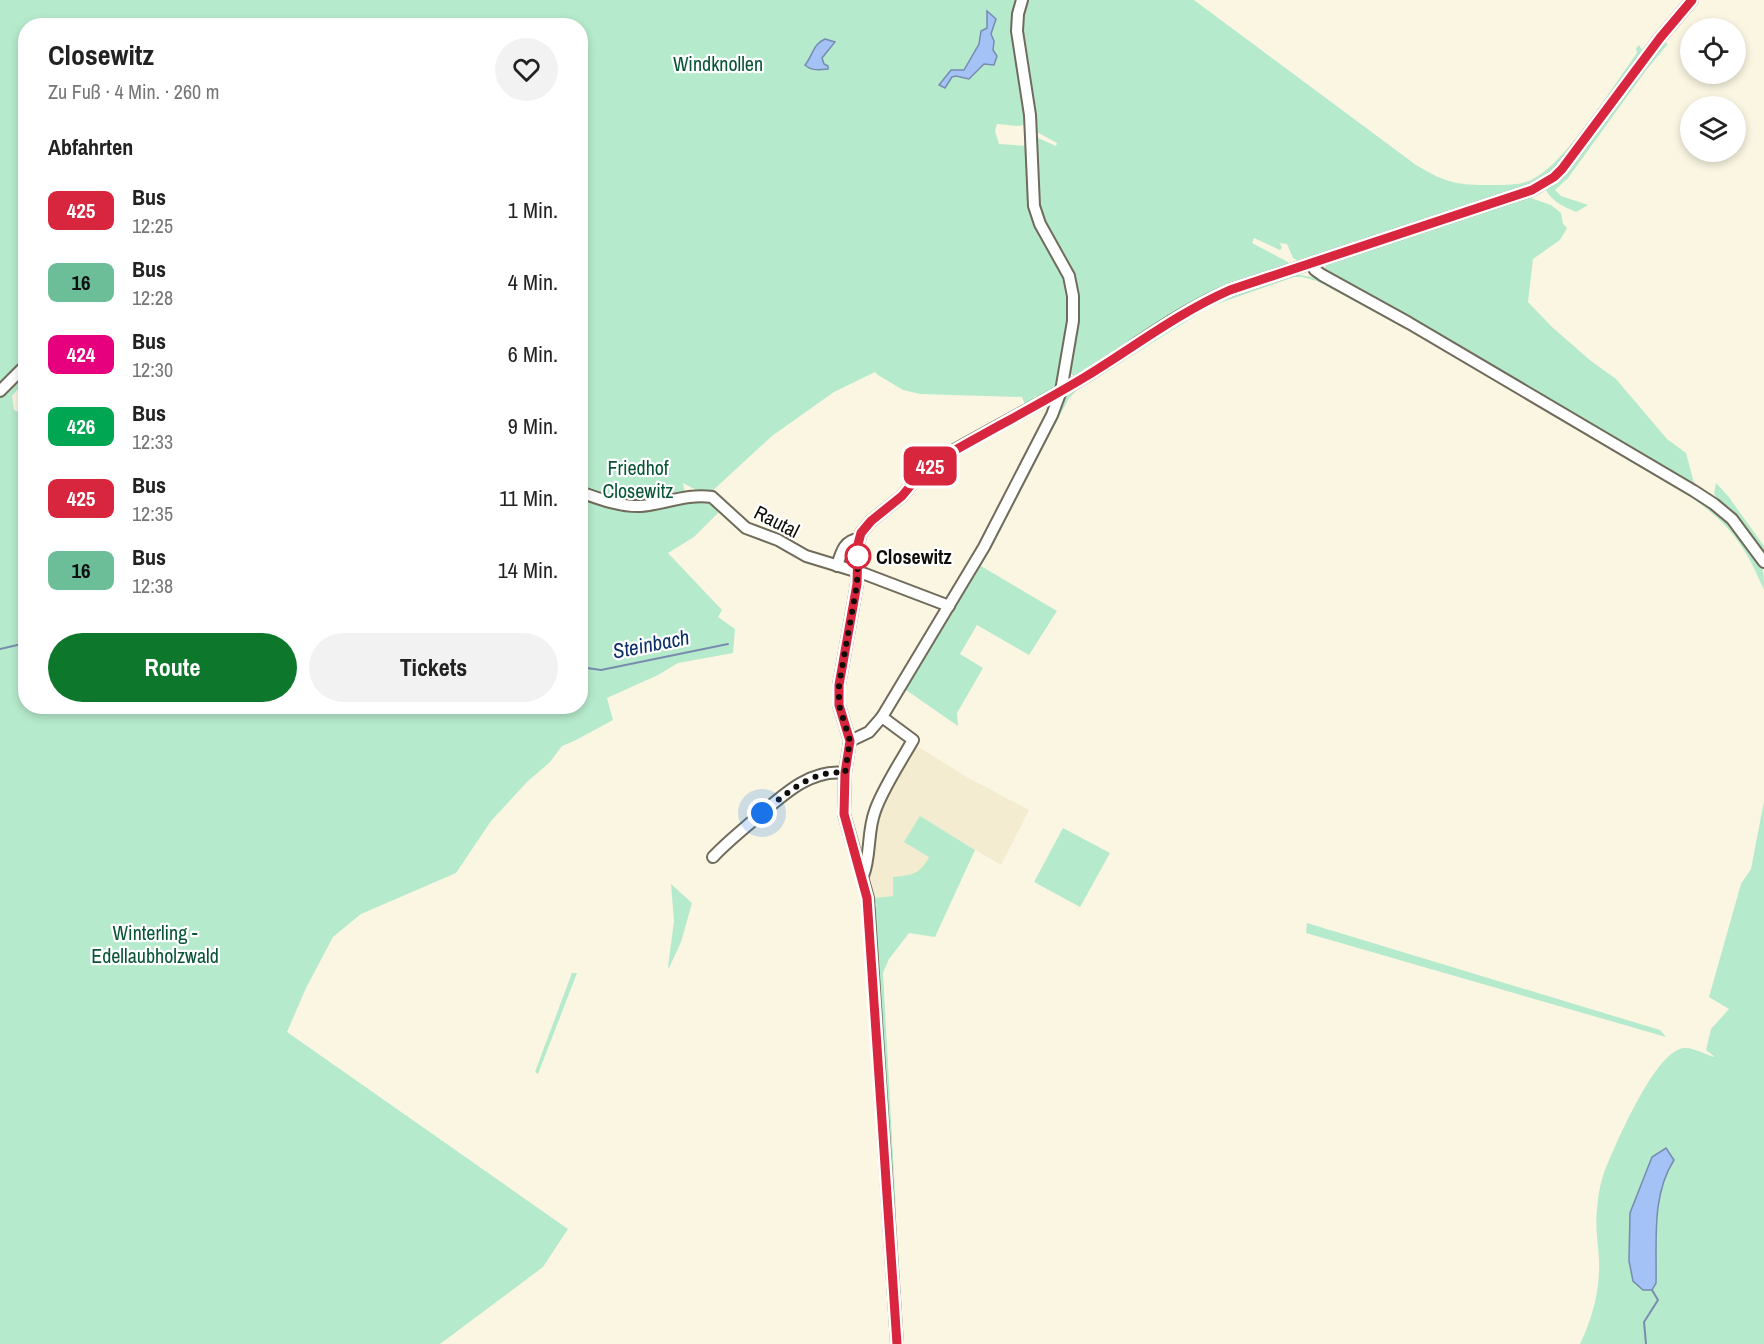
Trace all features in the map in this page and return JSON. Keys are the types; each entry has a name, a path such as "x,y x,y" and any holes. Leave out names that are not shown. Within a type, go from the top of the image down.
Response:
{"street":[{"path":"850,741 869,732 882,717 949,606 984,547 1052,415 1061,391 1073,321 1073,296 1069,276 1040,224 1034,206 1032,133 1017,31 1022,0"},
{"path":"897,1344 868,901 863,876 844,814 845,773 850,741 839,705 839,685 858,572 859,539 871,521 902,496 921,473 938,460 1061,391 1186,311 1230,290 1532,190 1554,177 1587,137 1660,38 1692,0"},
{"path":"1311,264 1322,275 1410,323 1704,497 1732,519 1764,562"},
{"path":"0,391 18,373"},
{"name":"Rautal","path":"588,495 621,505 639,506 693,497 712,497 746,528 778,540 806,556 858,572 949,606"},
{"path":"837,566 845,545 852,539 859,539"},
{"path":"863,876 874,811 913,740 882,717"},
{"path":"713,857 791,789 815,776 845,773"}],"shaded area":[{"path":"915,745 967,777 1029,810 1001,865 920,817 929,858 924,868 893,896 870,898 871,844 878,812"}],"green space":[{"path":"0,0 1018,0 1028,124 1018,126 997,124 995,131 999,144 1029,146 1030,185 1065,277 1070,308 1059,380 1055,390 1041,398 1035,396 1032,400 1034,403 1026,407 1022,397 920,394 903,390 875,372 834,392 772,436 709,494 702,493 683,483 685,493 638,502 623,501 588,491 588,18 18,18 18,366 0,384"},
{"path":"1026,0 1194,0 1416,165 1434,175 1465,184 1520,183 1531,180 1545,171 1588,123 1637,53 1636,48 1639,45 1644,53 1554,172 1531,185 1303,263 1293,258 1287,244 1280,243 1282,248 1280,250 1254,238 1252,243 1288,262 1289,268 1229,288 1077,378 1070,373 1069,367 1077,309 1039,213 1036,153 1038,138 1056,146 1057,143 1035,131 1021,31"},
{"path":"1662,42 1668,44 1647,69 1568,178 1555,190 1561,196 1588,205 1576,212 1559,204 1546,190 1549,185"},
{"path":"1528,197 1551,205 1561,213 1563,224 1567,228 1560,240 1533,259 1528,302 1552,327 1616,379 1667,439 1686,453 1694,483 1326,273 1324,269 1329,262"},
{"path":"1293,274 1319,278 1408,326 1692,494 1722,518 1751,550 1763,571 1764,590 1750,560 1734,536 1715,516 1689,496 1429,342 1317,281 1294,277 1211,306 1077,390 1069,398 981,566 1057,611 1029,655 977,625 960,654 983,668 957,713 958,726 903,688 1065,394 1188,315 1232,293"},
{"name":"Winterling - Edellaubholzwald","path":"18,380 18,389 12,396 14,410 18,412 18,714 588,714 588,498 637,511 695,501 708,501 721,510 694,537 668,553 722,610 718,617 735,629 733,653 678,663 658,675 607,698 613,720 562,746 550,762 527,782 491,821 456,873 361,914 333,937 306,988 287,1032 568,1229 543,1267 440,1344 0,1344 0,397"},
{"path":"1716,483 1764,546 1764,557 1714,494"},
{"path":"1764,801 1764,1344 1580,1344 1589,1324 1597,1293 1599,1260 1596,1215 1604,1173 1637,1102 1661,1065 1673,1053 1684,1048 1715,1057 1706,1050 1711,1029 1729,1009 1709,997 1741,884 1751,869","holes":["1674,1160 1658,1204 1656,1283 1633,1281 1629,1261 1630,1213"]},
{"path":"920,816 975,850 935,937 909,933 889,959 883,973 896,1211 891,1210 872,907 877,906 873,898 893,896 893,877 905,876 918,871 929,857 904,842"},
{"path":"1063,828 1110,853 1080,907 1034,882"},
{"path":"671,884 692,903 681,942 669,968 674,921"},
{"path":"1307,923 1660,1030 1666,1037 1306,933"},
{"path":"572,973 577,973 538,1074 535,1072"}],"water":[{"path":"987,11 996,19 991,34 994,41 993,50 997,56 994,65 984,64 969,79 952,77 945,88 939,85 951,70 964,70 979,44 981,31 987,28"},
{"path":"825,39 835,42 822,58 828,69 816,70 807,67 805,65 816,47"},
{"path":"1666,1148 1674,1160 1658,1204 1656,1283 1652,1290 1643,1290 1633,1281 1629,1261 1630,1213 1652,1157"}],"waterway":[{"name":"Steinbach","path":"588,668 601,670 728,644"},
{"name":"Steinbach","path":"0,649 18,645"},
{"path":"1646,1344 1644,1322 1658,1300 1652,1290"}],"bus line":[{"name":"425","path":"897,1344 867,898 863,876 844,814 845,773 850,741 839,705 839,685 857,584 858,544 861,533 871,521 902,496 921,473 938,460 1085,377 1186,311 1230,290 1532,190 1554,177 1587,137 1660,38 1692,0"}],"place":[{"name":"Closewitz","path":"858,556"}],"route":[{"path":"762,813 791,789 815,776 845,773 850,741 839,705 839,685 857,584 858,556"}],"park label":[{"name":"Windknollen","path":"718,63"},
{"name":"Friedhof Closewitz","path":"638,478"}]}
